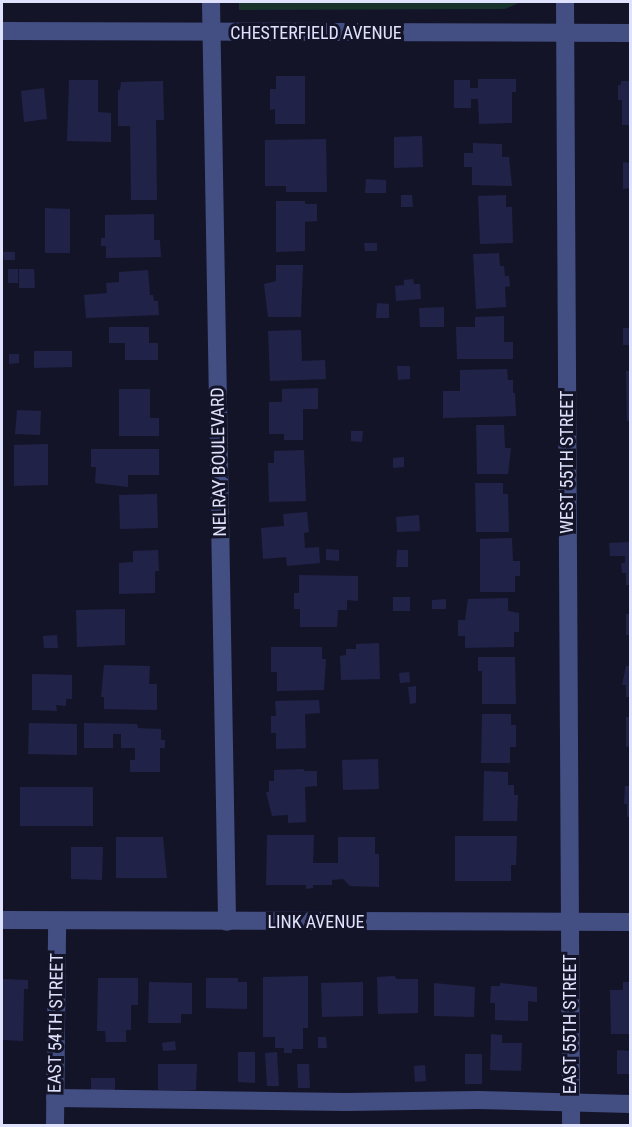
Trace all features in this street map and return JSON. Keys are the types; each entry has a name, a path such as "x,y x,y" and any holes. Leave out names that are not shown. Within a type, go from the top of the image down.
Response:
{"street":[{"name":"NELRAY BOULEVARD","path":"211,2 227,922"},
{"name":"WEST 55TH STREET","path":"566,2 569,922"},
{"name":"CHESTERFIELD AVENUE","path":"2,31 630,33"},
{"name":"LINK AVENUE","path":"2,920 630,922"},
{"name":"EAST 54TH STREET","path":"55,1125 57,921"},
{"name":"EAST 55TH STREET","path":"569,922 571,1125"},
{"path":"55,1098 346,1102 571,1101 630,1104"}],"green space":[{"path":"239,2 521,2 505,9 239,10"}],"building":[{"path":"276,76 305,76 305,124 275,124 275,109 270,110 270,89 276,89"},
{"path":"478,79 516,79 516,92 512,92 512,123 479,124 478,99 471,99 471,108 454,108 454,80 470,80 470,88 478,88"},
{"path":"69,80 98,80 98,112 111,113 111,142 67,141"},
{"path":"163,81 164,120 156,120 157,200 131,200 130,126 118,126 118,90 120,90 121,82"},
{"path":"621,81 630,81 630,125 622,125 622,100 618,100 618,85 621,85"},
{"path":"44,88 47,119 24,122 21,91"},
{"path":"422,136 423,167 394,168 394,137"},
{"path":"326,139 327,192 286,192 286,186 265,186 265,140"},
{"path":"473,143 502,144 502,157 509,157 512,186 472,185 472,167 464,167 464,153 473,153"},
{"path":"623,162 630,163 630,188 623,189"},
{"path":"366,179 386,180 386,193 365,193"},
{"path":"401,195 412,195 413,207 401,207"},
{"path":"506,195 506,207 512,207 513,243 480,244 478,196"},
{"path":"276,201 305,201 305,204 317,204 317,221 305,222 305,251 276,252"},
{"path":"45,208 70,209 70,253 45,253"},
{"path":"154,214 154,240 160,240 161,257 106,258 106,246 101,246 101,238 105,238 105,215"},
{"path":"364,243 377,243 377,251 365,251"},
{"path":"3,252 15,252 15,260 4,260"},
{"path":"499,253 500,266 504,266 505,276 509,276 510,286 505,287 506,307 476,309 473,254"},
{"path":"276,265 303,265 301,317 268,317 264,284 276,281"},
{"path":"8,269 18,269 18,283 8,283"},
{"path":"19,269 34,269 35,288 19,288"},
{"path":"148,270 150,295 153,295 154,301 158,301 159,315 86,318 84,295 107,293 106,283 119,282 119,272"},
{"path":"413,279 414,284 420,284 421,299 396,301 395,286 404,285 404,280"},
{"path":"377,303 389,304 389,318 376,318"},
{"path":"444,307 444,327 420,327 419,308"},
{"path":"504,316 504,342 513,342 513,359 457,359 456,327 475,327 475,317"},
{"path":"109,327 149,327 149,343 158,343 158,360 125,360 125,343 109,343"},
{"path":"623,328 630,328 630,345 623,345"},
{"path":"301,330 302,361 325,360 326,379 270,381 268,331"},
{"path":"34,351 72,351 72,367 34,368"},
{"path":"9,354 19,354 19,363 9,364"},
{"path":"397,366 410,366 410,379 398,380"},
{"path":"507,369 508,380 513,380 516,416 443,418 443,391 460,391 460,370"},
{"path":"626,371 630,371 630,421 627,421"},
{"path":"318,388 318,409 303,409 303,440 284,440 284,434 269,434 269,402 282,402 282,389"},
{"path":"119,389 150,389 150,418 159,418 159,436 119,436"},
{"path":"17,410 41,411 40,435 15,434"},
{"path":"476,425 504,425 505,448 511,448 508,474 477,474"},
{"path":"351,431 363,431 362,442 351,441"},
{"path":"48,444 48,485 14,486 14,445"},
{"path":"91,449 159,449 159,475 128,475 128,487 95,483 96,467 91,467"},
{"path":"304,450 306,501 269,502 268,463 274,463 274,451"},
{"path":"404,457 404,467 393,468 393,458"},
{"path":"475,483 503,483 503,494 508,494 509,532 476,532"},
{"path":"157,494 158,528 120,529 119,495"},
{"path":"307,512 309,532 304,533 305,548 319,547 320,563 287,566 286,557 263,559 261,528 284,526 283,514"},
{"path":"419,515 420,531 397,532 396,517"},
{"path":"512,538 513,561 520,561 520,576 515,576 515,592 480,592 480,539"},
{"path":"630,542 630,585 626,585 626,573 622,573 621,563 625,563 625,556 610,556 609,543"},
{"path":"326,549 339,550 339,561 326,560"},
{"path":"158,550 159,571 155,571 155,593 119,594 119,563 133,562 133,551"},
{"path":"397,550 408,550 408,567 396,567"},
{"path":"299,575 358,576 358,601 347,600 347,610 338,610 337,627 300,627 300,609 294,609 294,593 299,593"},
{"path":"393,597 410,597 410,611 393,611"},
{"path":"508,598 508,611 519,613 519,632 514,632 514,647 465,648 465,636 458,636 458,620 465,620 468,599"},
{"path":"446,599 446,609 432,609 432,600"},
{"path":"125,609 125,645 77,647 76,610"},
{"path":"626,614 630,614 630,635 626,635"},
{"path":"57,635 58,648 44,648 43,636"},
{"path":"379,643 380,679 341,680 340,656 346,655 346,649 356,649 356,644"},
{"path":"271,647 322,647 322,659 326,659 324,690 277,691 277,672 271,672"},
{"path":"478,657 515,657 516,704 482,704 482,671 478,671"},
{"path":"104,665 150,666 149,684 157,684 157,710 104,709 104,697 101,697"},
{"path":"626,666 630,666 630,697 626,697 626,685 622,685"},
{"path":"409,672 410,682 400,683 399,673"},
{"path":"32,674 72,675 72,699 66,699 66,706 56,705 57,711 32,710"},
{"path":"416,686 416,703 410,704 408,687"},
{"path":"319,700 320,713 305,714 306,748 276,749 276,733 271,733 271,716 276,716 275,701"},
{"path":"482,714 511,714 511,725 516,725 516,747 510,747 510,763 481,763"},
{"path":"626,717 630,717 630,746 626,747"},
{"path":"29,723 77,724 77,755 28,754"},
{"path":"84,723 137,724 138,728 161,729 161,740 165,740 165,748 160,748 160,772 130,772 130,760 135,760 135,748 121,748 121,734 113,734 113,748 84,748"},
{"path":"378,759 379,789 343,790 342,760"},
{"path":"304,769 304,771 317,771 317,786 305,787 306,822 288,823 288,815 272,816 266,792 269,792 269,781 274,781 274,770"},
{"path":"484,771 508,772 508,785 514,785 514,795 518,795 517,821 483,821"},
{"path":"625,786 630,786 630,816 627,817 627,804 624,804"},
{"path":"20,787 93,787 93,826 20,826"},
{"path":"267,835 314,835 313,863 338,863 338,837 375,837 375,854 379,854 379,887 350,886 343,879 332,880 332,885 313,885 313,888 306,889 306,885 266,885"},
{"path":"455,836 517,836 516,865 511,865 511,881 455,881"},
{"path":"116,837 163,837 167,878 116,878"},
{"path":"71,847 103,847 102,880 71,879"},
{"path":"308,976 308,1028 303,1028 303,1049 292,1049 292,1053 284,1053 284,1048 275,1048 275,1037 263,1037 263,977"},
{"path":"395,976 396,979 418,979 418,1013 378,1014 377,977"},
{"path":"98,978 138,978 138,1005 131,1005 131,1030 126,1030 126,1042 106,1042 105,1031 97,1031"},
{"path":"206,978 238,978 238,982 247,982 247,1009 206,1008"},
{"path":"2,979 28,980 28,989 24,989 23,1041 2,1040"},
{"path":"149,982 192,983 192,1014 181,1014 181,1023 148,1023"},
{"path":"363,982 363,1016 322,1017 321,983"},
{"path":"623,982 630,982 630,1034 611,1034 610,990 623,990"},
{"path":"434,983 475,987 474,1017 434,1016"},
{"path":"500,983 537,987 537,1002 528,1001 528,1021 495,1020 495,1003 490,1003 491,986 500,986"},
{"path":"491,1034 502,1035 502,1043 522,1043 521,1071 490,1070"},
{"path":"318,1037 326,1037 327,1048 318,1048"},
{"path":"175,1041 176,1050 163,1051 162,1043"},
{"path":"617,1050 630,1051 630,1074 617,1074"},
{"path":"238,1052 255,1052 255,1083 238,1082"},
{"path":"277,1052 279,1086 267,1086 265,1053"},
{"path":"465,1054 482,1054 482,1084 465,1084"},
{"path":"158,1064 197,1064 196,1090 158,1090"},
{"path":"297,1064 309,1064 310,1088 298,1088"},
{"path":"425,1065 426,1081 415,1082 414,1066"},
{"path":"91,1078 115,1078 115,1090 91,1090"}]}
